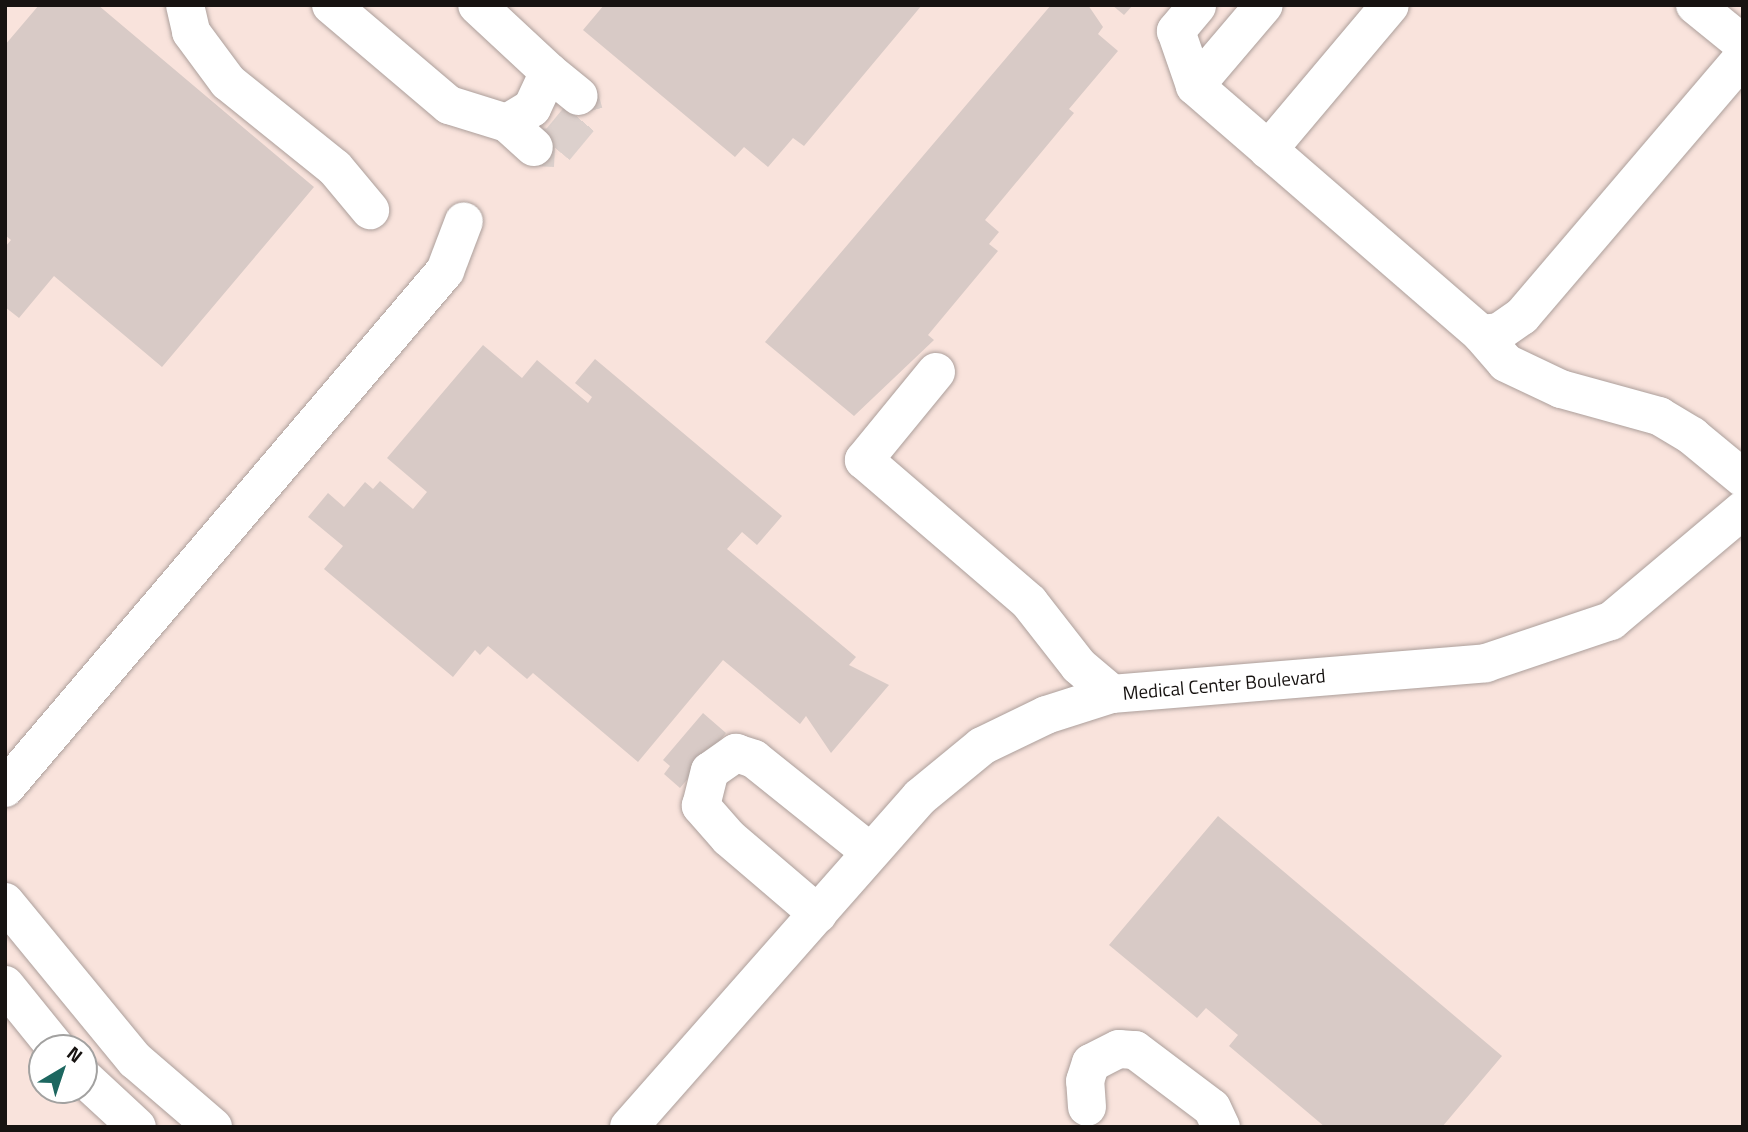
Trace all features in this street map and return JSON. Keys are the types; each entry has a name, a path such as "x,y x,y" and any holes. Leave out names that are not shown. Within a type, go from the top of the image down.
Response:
{"street":[{"path":"185,5 191,32 228,82 335,168 370,210"},
{"path":"331,5 449,105 521,135 549,72"},
{"path":"477,5 579,96"},
{"path":"1195,86 1264,5"},
{"path":"1268,150 1391,5"},
{"path":"1695,5 1743,44"},
{"path":"1198,6 1176,31 1195,86 1481,334 1506,363 1572,393 1658,416 1692,436 1743,478"},
{"path":"1481,334 1499,332 1522,316 1743,57"},
{"path":"5,788 445,271 464,221"},
{"name":"Medical Center Boulevard","path":"936,373 864,460 1029,602 1079,666 1112,694 1486,663 1611,621 1743,510"},
{"path":"629,1127 920,797 982,746 1046,715 1112,694"},
{"path":"818,914 730,838 701,806 710,771 736,752 754,759 870,852"},
{"path":"5,902 135,1060 213,1127"},
{"path":"5,985 45,1034"},
{"path":"1087,1107 1085,1081 1091,1063 1119,1049 1135,1050 1212,1108 1222,1127"},
{"path":"98,1091 137,1127"}],"shaded area":[{"path":"5,5 1743,5 1743,1127 5,1127"}],"building":[{"path":"39,5 98,5 314,187 162,367 54,276 19,318 5,307 5,247 11,240 5,235 5,45"},
{"path":"604,5 922,5 804,146 793,138 768,167 744,147 735,157 583,30"},
{"path":"1051,5 1088,5 1103,27 1098,34 1118,51 1069,109 1074,113 985,220 999,232 989,244 998,251 928,335 934,340 854,416 765,342"},
{"path":"1112,5 1133,5 1124,15"},
{"path":"483,345 522,378 537,360 588,403 592,397 575,383 595,359 782,516 757,545 742,532 727,549 856,657 849,665 889,685 831,753 806,716 800,724 723,660 638,762 533,673 527,679 488,646 480,655 475,650 453,677 324,569 343,546 308,517 328,493 344,507 365,482 373,489 380,481 413,509 427,492 387,458"},
{"path":"703,713 726,733 680,788 664,774 670,766 663,760"},
{"path":"1218,816 1502,1056 1442,1127 1325,1127 1229,1046 1238,1035 1206,1008 1197,1018 1109,945"}],"tunnel":[{"path":"534,147 555,148 584,113 579,96"}]}
